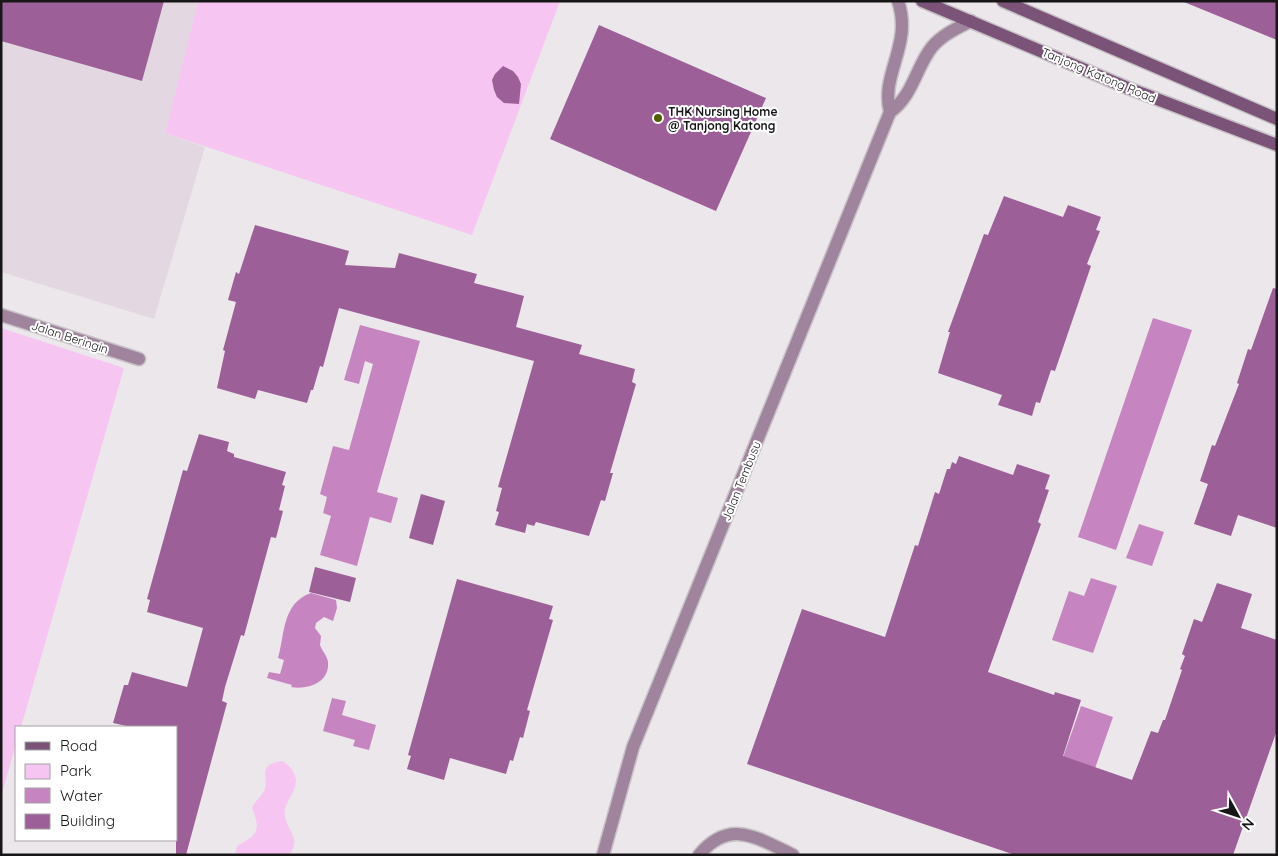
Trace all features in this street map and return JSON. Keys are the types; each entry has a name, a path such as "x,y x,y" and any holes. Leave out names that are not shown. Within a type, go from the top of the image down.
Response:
{"main road":[{"name":"Tanjong Katong Road","path":"922,1 1128,88 1277,145"},
{"path":"1003,1 1277,119"}],"street":[{"path":"898,1 902,15 903,34 887,88 890,112 898,106 909,92 932,47 950,32 971,21"},
{"name":"Jalan Tembusu","path":"603,855 633,747 890,112"},
{"name":"Jalan Beringin","path":"1,316 139,359"},
{"path":"699,855 710,842 729,834 749,834 793,855"}],"shaded area":[{"path":"1,1 198,1 165,133 205,147 154,319 1,272"}],"green space":[{"path":"198,1 560,1 472,235 165,133"},
{"path":"1,328 124,368 21,726 15,726 15,748 1,797"},
{"path":"283,761 291,769 296,780 294,790 285,808 285,818 294,840 292,850 289,855 235,855 237,846 256,831 257,827 252,808 266,786 266,769 274,763"}],"water":[{"path":"1153,318 1192,330 1116,550 1078,537"},
{"path":"360,325 420,341 377,492 398,498 391,523 370,517 357,566 320,555 331,516 323,513 327,497 320,494 333,446 349,450 373,364 365,361 359,384 344,380"},
{"path":"1139,524 1164,532 1152,566 1126,558"},
{"path":"1091,578 1117,586 1093,653 1052,640 1069,591 1084,596"},
{"path":"311,593 336,600 337,608 333,621 324,617 316,623 315,628 321,636 320,645 328,662 328,669 316,684 297,688 291,687 292,685 267,678 269,672 280,674 284,660 278,658 286,620 290,612 295,604"},
{"path":"332,698 346,701 342,715 376,725 369,750 353,746 355,740 323,731"},
{"path":"1081,706 1113,717 1092,777 1060,766"}],"building":[{"path":"1,1 164,1 142,81 1,41"},
{"path":"1277,1 1277,40 1184,2"},
{"name":"THK Nursing Home @ Tanjong Katong","path":"599,25 766,98 716,211 550,139"},
{"path":"503,66 513,71 521,84 519,104 504,103 497,97 494,90 492,80"},
{"path":"1004,196 1063,217 1068,205 1101,217 1096,230 1100,231 1087,264 1091,266 1055,371 1051,370 1040,403 1036,402 1032,416 998,405 1002,395 938,373 950,332 948,332 984,234 988,235"},
{"path":"255,225 349,251 345,265 395,268 399,253 477,274 474,283 524,296 516,327 582,345 579,354 635,369 632,382 636,384 610,473 613,473 605,501 601,500 589,536 536,522 534,526 527,524 525,533 495,525 499,512 496,511 502,488 498,487 534,361 339,308 323,367 320,366 307,403 258,390 255,399 217,388 225,351 223,350 236,302 228,300 236,272 239,274"},
{"path":"1273,288 1277,289 1277,528 1238,515 1231,536 1194,524 1208,484 1200,481 1212,445 1215,446 1239,384 1237,383 1248,349 1251,350"},
{"path":"199,434 229,442 227,451 234,454 234,457 286,472 282,485 285,486 279,510 283,511 276,538 271,537 244,636 241,635 225,687 222,701 227,703 186,855 176,855 176,841 178,841 178,726 126,726 113,723 124,685 128,685 132,672 187,687 203,628 147,612 150,600 147,599 183,470 187,471"},
{"path":"959,456 1013,475 1017,464 1050,475 1045,489 1049,490 1038,522 1041,524 988,672 1054,695 1055,692 1081,700 1063,756 1132,780 1151,731 1158,733 1163,720 1165,720 1182,670 1180,669 1185,656 1182,654 1194,619 1202,622 1217,583 1252,594 1241,628 1277,640 1277,730 1233,855 1015,855 747,764 802,609 885,637 915,545 918,546 935,492 939,494 947,469 950,469 952,462 956,464"},
{"path":"421,494 445,501 433,545 409,538"},
{"path":"315,567 356,578 350,602 309,592"},
{"path":"457,579 553,606 549,619 553,620 527,710 530,711 523,738 520,737 513,761 510,760 506,774 450,758 444,780 407,769 411,756 408,755"}],"place":[{"name":"THK Nursing Home @ Tanjong Katong","path":"658,118"}]}
